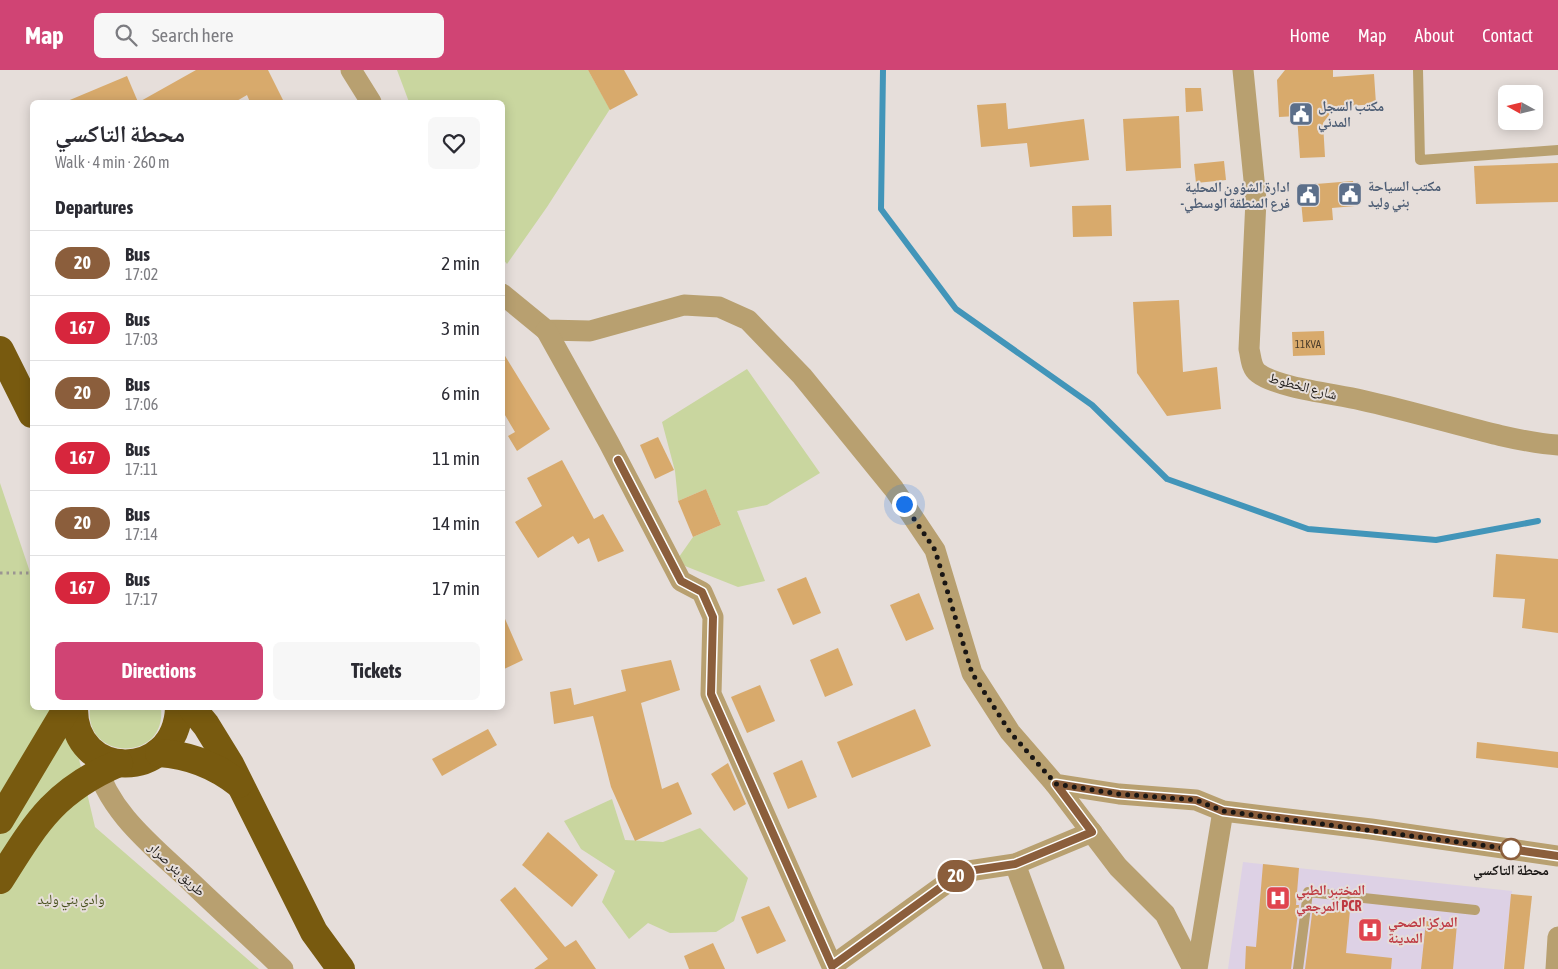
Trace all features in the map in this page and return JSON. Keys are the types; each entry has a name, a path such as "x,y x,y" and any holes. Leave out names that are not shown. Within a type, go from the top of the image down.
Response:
{"highway":[{"path":"0,350 30,410"},
{"path":"23,781 47,710"},
{"path":"0,820 67,710"},
{"path":"74,710 76,727 80,737 104,763"},
{"path":"0,880 38,821 56,802 104,763 140,762 159,753 174,733 179,710"},
{"path":"194,710 219,744 314,932 341,969"},
{"path":"159,753 173,754 202,761 239,784"}],"street":[{"path":"352,70 370,100"},
{"name":"شارع الخطوط","path":"1243,70 1256,200 1250,349 1253,366 1258,373 1272,380 1300,388 1362,400 1540,444 1558,445"},
{"path":"505,296 546,330 609,443 681,581 702,592 713,617 711,694 832,966 962,872 1015,864 1092,832"},
{"path":"546,330 590,331 684,305 719,307 748,320 802,376 894,489 935,550 972,673 1010,732 1056,784 1118,867 1165,914 1193,969"},
{"name":"طريق بئر صرار","path":"104,763 114,801 140,835 283,969"},
{"path":"1056,784 1119,794 1196,800 1223,811 1371,829 1558,856"},
{"path":"1197,969 1223,811"},
{"path":"1015,864 1054,969"},
{"path":"1557,968 1558,937"}],"lane":[{"path":"1418,70 1420,160 1558,150"},
{"path":"1298,969 1308,892 1475,910"}],"path":[{"path":"0,573 30,573"}],"shaded area":[{"name":"المركز الصحي المدينة","path":"1243,862 1512,891 1503,969 1228,969"}],"green space":[{"path":"397,70 588,70 610,109 547,207 507,264 505,262 505,100 408,100"},
{"path":"747,369 820,473 767,505 737,511 765,581 738,587 685,566 679,557 693,537 721,525 706,489 678,501 675,471 662,422"},
{"name":"وادي بني وليد","path":"0,483 30,572 30,710 67,710 95,827 259,969 0,969"},
{"path":"90,710 161,710 159,726 152,738 140,746 125,749 111,746 99,738 92,726"},
{"path":"612,799 625,840 663,842 700,828 748,878 734,921 716,932 670,933 648,923 629,939 602,902 615,871 581,849 564,821"}],"building":[{"path":"196,70 268,70 283,100 249,100 247,95 238,100 143,100"},
{"path":"588,70 624,70 638,95 610,110"},
{"name":"مكتب السجل المدني","path":"1285,70 1333,70 1333,77 1374,74 1376,104 1335,107 1323,123 1325,157 1300,158 1297,116 1279,117 1277,80"},
{"path":"127,76 137,100 70,100"},
{"path":"1185,88 1201,88 1203,111 1186,112"},
{"path":"1006,103 1008,129 1084,119 1089,160 1030,167 1027,143 981,147 977,105"},
{"path":"1179,116 1181,168 1126,171 1123,119"},
{"path":"1224,161 1226,180 1196,183 1194,164"},
{"path":"1558,163 1558,202 1476,204 1474,166"},
{"path":"1353,181 1355,206 1332,208 1333,220 1303,222 1300,190 1317,188 1316,184"},
{"path":"1111,205 1112,236 1073,237 1072,206"},
{"path":"1179,300 1183,372 1217,367 1221,409 1167,416 1137,373 1133,302"},
{"path":"1324,331 1325,355 1293,356 1292,332"},
{"path":"505,356 550,429 517,451 508,436 515,432 505,415"},
{"path":"658,437 674,470 655,479 640,445"},
{"path":"562,460 594,519 603,514 624,551 598,562 589,538 578,544 573,536 538,558 515,522 542,506 527,478"},
{"path":"706,489 721,525 693,537 678,501"},
{"path":"1496,554 1558,559 1558,633 1522,628 1525,599 1493,597"},
{"path":"806,577 821,613 793,625 777,589"},
{"path":"919,593 934,629 906,641 890,605"},
{"path":"505,619 523,660 505,669"},
{"path":"838,648 853,685 825,697 810,660"},
{"path":"671,660 680,690 641,703 662,789 678,782 692,814 635,841 611,787 593,716 554,724 550,692 571,688 574,705 626,691 621,670"},
{"path":"760,685 775,721 747,733 731,697"},
{"path":"915,709 931,746 852,778 837,742"},
{"path":"488,729 497,745 442,776 432,759"},
{"path":"1477,742 1558,752 1558,768 1476,758"},
{"path":"802,760 817,797 788,809 773,773"},
{"path":"728,763 746,804 734,811 711,774"},
{"path":"548,832 598,875 572,907 522,865"},
{"path":"1263,864 1299,868 1296,905 1299,905 1291,969 1245,969 1246,946 1256,947"},
{"path":"515,887 565,947 576,940 596,969 534,969 548,959 500,900"},
{"path":"1511,894 1532,896 1524,969 1504,969"},
{"path":"769,906 786,941 757,954 741,917"},
{"path":"1313,906 1350,910 1346,953 1392,958 1391,969 1305,969"},
{"path":"1426,921 1457,924 1453,969 1421,969"},
{"path":"713,943 725,969 689,969 684,956"}],"waterway":[{"path":"883,70 881,209 956,309 1092,405 1167,479 1308,529 1436,540 1538,521"}],"bus line":[{"name":"20","path":"618,460 681,581 702,592 713,617 711,694 832,966 962,872 1015,864 1092,832 1056,784 1119,794 1196,800 1223,811 1371,829 1558,856"}],"place":[{"name":"مكتب السجل المدني","path":"1301,114"},
{"name":"مكتب السياحة بني وليد","path":"1350,194"},
{"name":"ادارة الشؤون المحلية -فرع المنطقة الوسطي","path":"1308,195"},
{"name":"محطة التاكسي","path":"1511,849"},
{"name":"المختبر الطبي المرجعي PCR","path":"1278,898"},
{"name":"المركز الصحي المدينة","path":"1370,930"}],"route":[{"path":"904,504 935,550 972,673 1010,732 1056,784 1119,794 1196,800 1223,811 1371,829 1511,849"}]}
